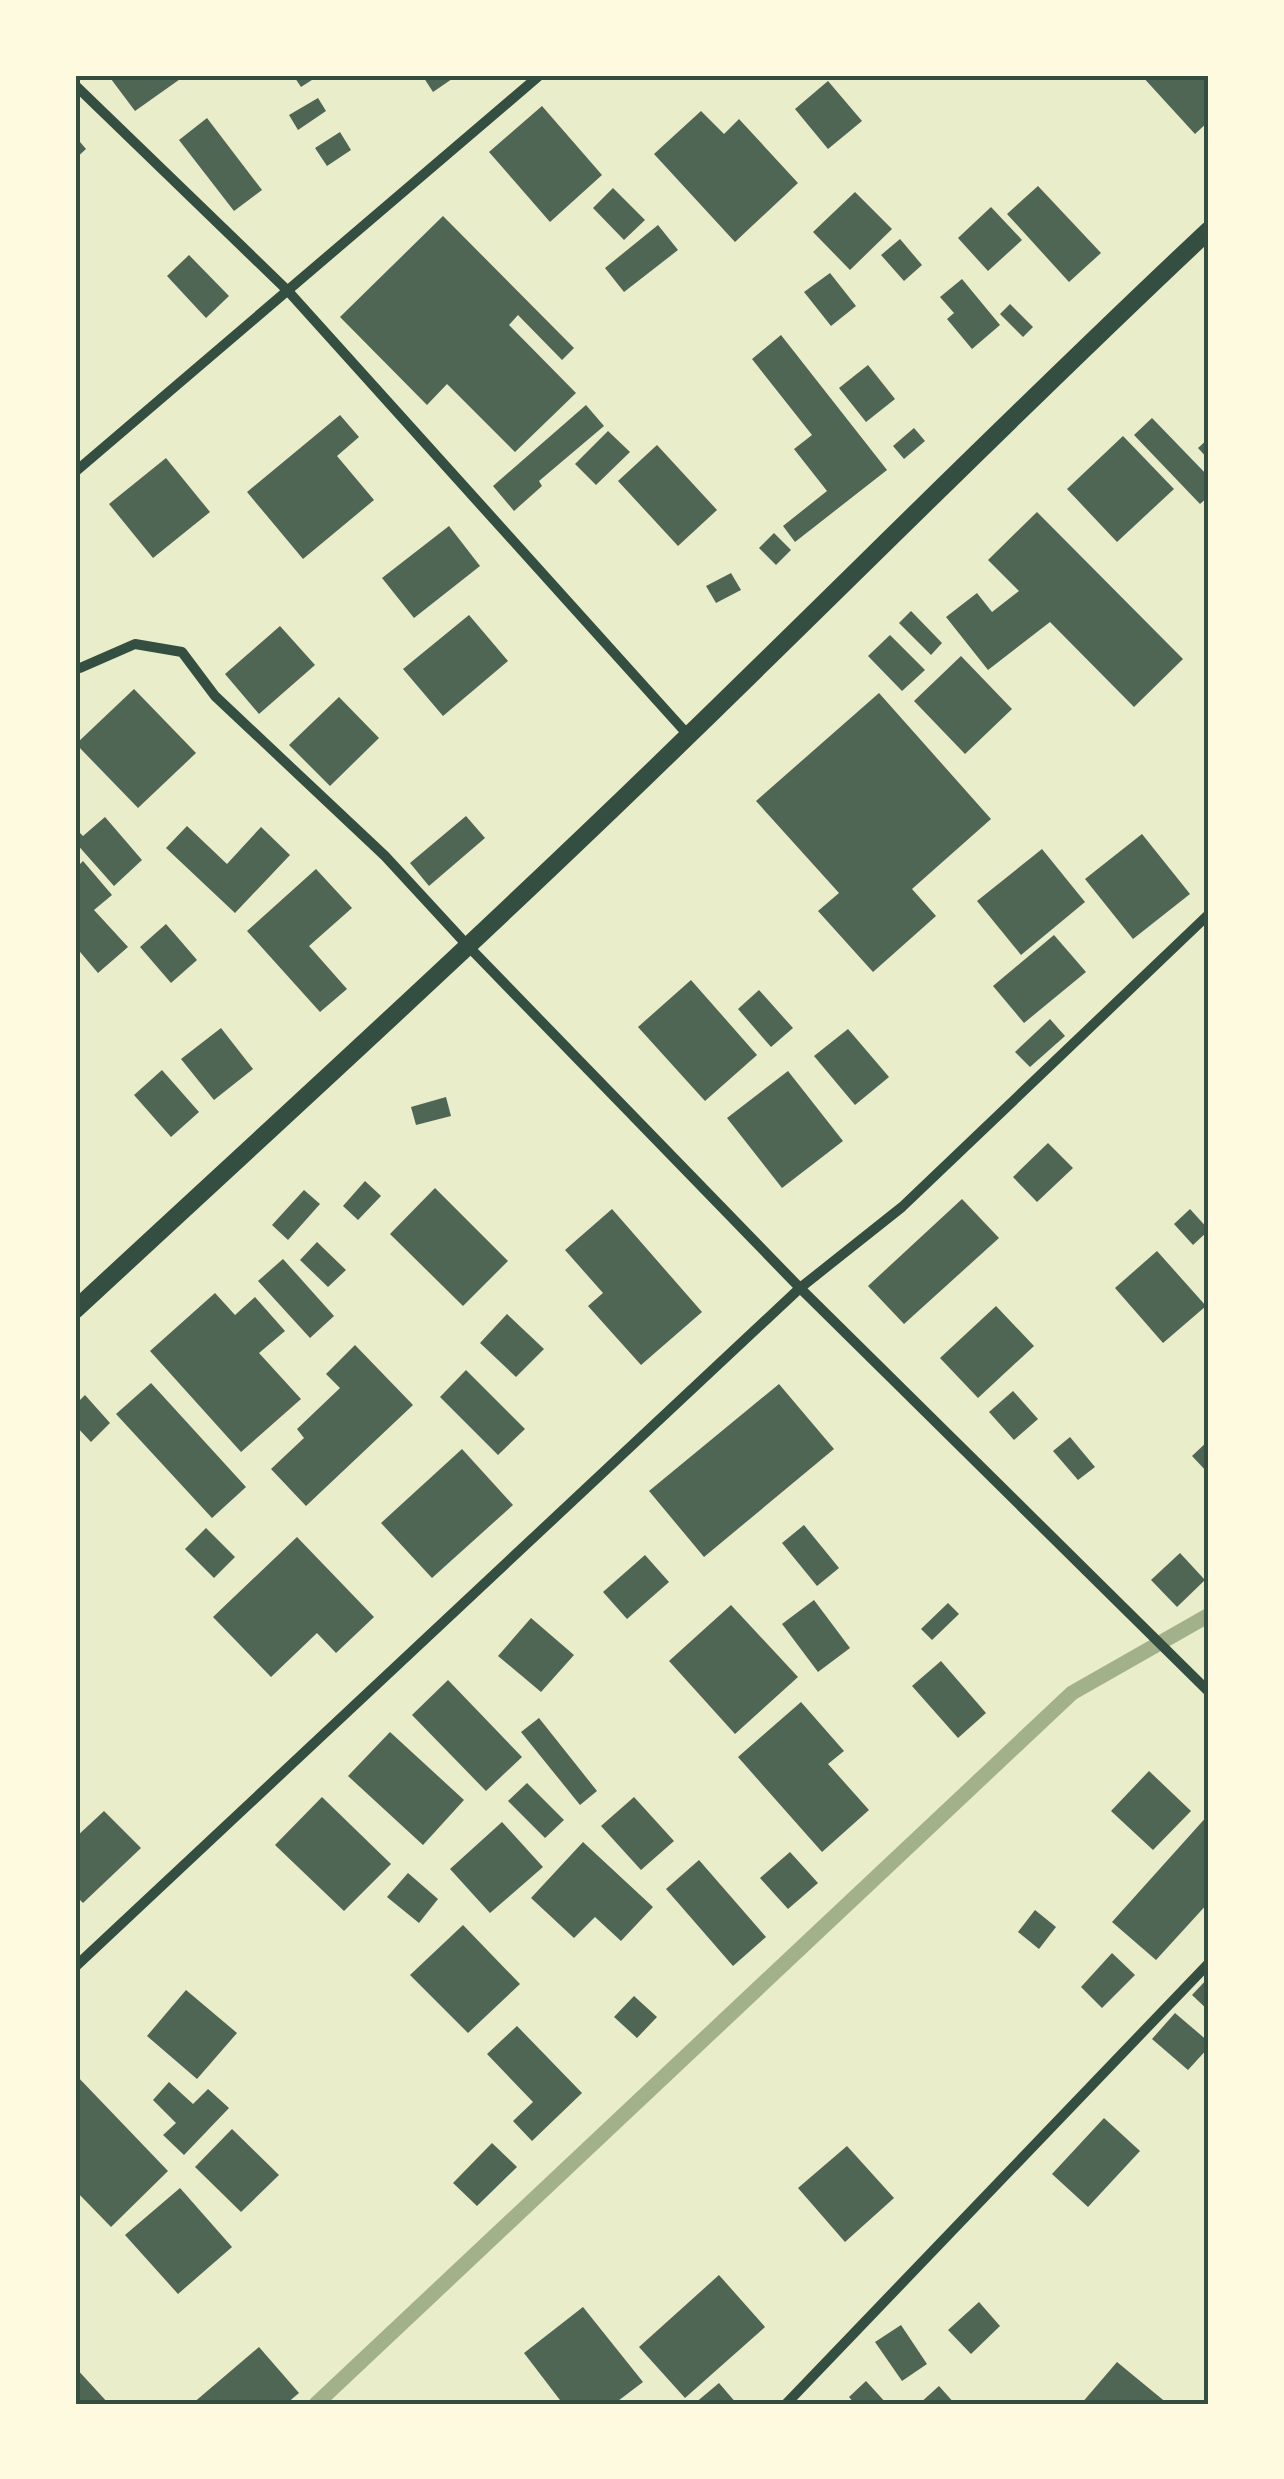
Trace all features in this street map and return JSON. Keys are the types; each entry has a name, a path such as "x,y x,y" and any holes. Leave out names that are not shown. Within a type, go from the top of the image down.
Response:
{"street":[{"path":"75,472 540,75"},
{"path":"75,86 288,291 689,736"},
{"path":"75,1310 689,736 1058,372 1209,230"},
{"path":"75,668 135,644 182,652 216,696 385,856 800,1288 1209,1692"},
{"path":"75,1968 800,1288 902,1207 1209,914"},
{"path":"786,2404 1209,1963"}],"building":[{"path":"108,75 181,75 183,77 135,111"},
{"path":"293,75 313,75 315,78 301,87"},
{"path":"422,75 449,75 452,79 433,92"},
{"path":"1141,75 1209,75 1209,121 1195,134"},
{"path":"828,81 862,121 828,149 795,109"},
{"path":"318,98 326,111 298,130 289,115"},
{"path":"542,106 602,175 550,222 489,152"},
{"path":"701,111 724,134 739,119 798,183 735,242 654,154"},
{"path":"207,118 262,190 234,211 179,140"},
{"path":"340,132 351,150 327,166 315,148"},
{"path":"75,136 86,149 75,159"},
{"path":"1038,186 1101,253 1069,282 1007,214"},
{"path":"613,188 645,220 624,240 593,208"},
{"path":"855,192 892,229 850,270 813,232"},
{"path":"991,207 1022,240 988,271 958,238"},
{"path":"443,216 574,348 562,360 518,315 509,325 576,393 515,452 447,384 427,405 340,317"},
{"path":"658,225 678,250 624,292 605,268"},
{"path":"900,239 922,265 904,281 881,255"},
{"path":"189,255 229,296 206,318 167,276"},
{"path":"830,273 856,306 831,326 804,292"},
{"path":"962,279 1000,325 972,349 947,319 954,313 940,297"},
{"path":"1010,304 1033,327 1023,337 1000,314"},
{"path":"781,335 887,470 795,542 783,526 827,491 794,449 812,435 752,359"},
{"path":"868,365 895,399 866,422 839,388"},
{"path":"586,405 604,426 539,481 542,486 514,511 493,486"},
{"path":"340,415 359,437 337,456 374,500 303,559 247,492"},
{"path":"1152,418 1209,477 1209,496 1200,504 1134,435"},
{"path":"914,428 925,441 904,459 893,446"},
{"path":"608,431 630,452 596,485 575,464"},
{"path":"1123,436 1174,489 1117,542 1067,489"},
{"path":"1209,438 1209,460 1198,448"},
{"path":"657,445 717,510 678,546 618,481"},
{"path":"166,458 210,512 153,558 109,504"},
{"path":"1037,512 1183,659 1134,707 1050,622 988,670 946,617 977,593 992,612 1019,591 988,560"},
{"path":"449,526 480,566 414,618 382,578"},
{"path":"774,533 791,550 776,565 759,548"},
{"path":"731,573 741,590 716,603 706,586"},
{"path":"911,611 942,643 931,655 899,623"},
{"path":"469,615 508,661 443,716 403,669"},
{"path":"280,626 315,665 259,714 225,674"},
{"path":"890,635 925,670 902,691 868,656"},
{"path":"961,656 1012,709 965,754 914,701"},
{"path":"134,689 196,753 138,808 76,744"},
{"path":"879,693 991,819 912,889 936,916 873,972 818,911 839,893 756,801"},
{"path":"339,697 379,738 330,786 289,745"},
{"path":"466,816 485,838 429,886 410,863"},
{"path":"105,817 142,860 114,886 75,842 75,828 83,836"},
{"path":"187,826 227,864 261,827 290,855 235,913 166,848"},
{"path":"1142,834 1190,894 1133,939 1085,879"},
{"path":"1042,849 1085,902 1021,955 977,901"},
{"path":"83,861 112,895 94,910 128,947 98,973 75,946 75,869"},
{"path":"316,869 352,908 309,946 347,989 320,1012 247,931"},
{"path":"166,924 197,960 171,983 140,947"},
{"path":"1054,935 1086,972 1024,1023 993,986"},
{"path":"691,980 757,1055 705,1101 638,1027"},
{"path":"759,990 793,1028 771,1047 738,1009"},
{"path":"1050,1019 1065,1036 1030,1067 1015,1052"},
{"path":"221,1028 253,1069 214,1100 181,1059"},
{"path":"848,1029 889,1077 855,1105 814,1056"},
{"path":"162,1070 199,1112 171,1137 134,1095"},
{"path":"788,1071 843,1141 782,1188 727,1118"},
{"path":"446,1097 451,1116 416,1125 411,1107"},
{"path":"1048,1143 1073,1168 1037,1202 1013,1177"},
{"path":"365,1181 381,1196 358,1220 343,1206"},
{"path":"435,1188 508,1261 463,1306 390,1234"},
{"path":"304,1190 320,1204 288,1240 272,1225"},
{"path":"962,1199 999,1238 904,1324 868,1286"},
{"path":"612,1209 702,1312 641,1365 588,1306 603,1293 565,1250"},
{"path":"1190,1209 1209,1230 1193,1245 1174,1224"},
{"path":"317,1242 346,1270 328,1287 300,1260"},
{"path":"1157,1251 1206,1306 1163,1343 1115,1288"},
{"path":"283,1259 334,1316 310,1338 258,1281"},
{"path":"215,1293 235,1315 255,1297 285,1331 259,1353 301,1399 241,1452 150,1351"},
{"path":"996,1306 1034,1346 978,1398 940,1358"},
{"path":"507,1314 544,1349 516,1377 480,1343"},
{"path":"355,1345 413,1405 306,1506 271,1469 304,1438 297,1429 340,1388 326,1374"},
{"path":"466,1370 525,1429 498,1455 440,1397"},
{"path":"151,1383 246,1487 212,1518 116,1414"},
{"path":"779,1384 834,1449 704,1557 649,1491"},
{"path":"1013,1391 1038,1419 1014,1440 989,1412"},
{"path":"85,1395 110,1423 91,1442 75,1425 75,1405"},
{"path":"1070,1437 1095,1467 1078,1480 1053,1451"},
{"path":"1209,1440 1209,1474 1192,1456"},
{"path":"462,1449 513,1505 432,1578 381,1523"},
{"path":"804,1525 839,1568 817,1586 782,1543"},
{"path":"206,1528 235,1557 214,1578 185,1549"},
{"path":"297,1537 374,1617 336,1653 317,1633 271,1677 213,1617"},
{"path":"1180,1553 1205,1580 1177,1607 1151,1580"},
{"path":"645,1555 669,1582 627,1619 603,1592"},
{"path":"814,1600 850,1648 818,1672 782,1624"},
{"path":"948,1603 959,1614 932,1640 921,1629"},
{"path":"731,1605 798,1677 735,1734 669,1661"},
{"path":"531,1618 574,1655 541,1692 498,1656"},
{"path":"941,1661 986,1713 958,1738 912,1686"},
{"path":"448,1680 522,1757 486,1791 412,1715"},
{"path":"801,1702 844,1751 828,1764 869,1810 822,1852 738,1757"},
{"path":"539,1718 597,1791 580,1805 521,1732"},
{"path":"390,1732 464,1800 423,1845 348,1776"},
{"path":"1149,1771 1191,1811 1153,1850 1111,1811"},
{"path":"527,1783 564,1820 545,1838 508,1801"},
{"path":"322,1797 391,1864 344,1911 275,1845"},
{"path":"634,1797 674,1841 641,1870 601,1826"},
{"path":"104,1811 141,1848 83,1903 75,1895 75,1838"},
{"path":"1209,1814 1209,1902 1156,1960 1112,1922"},
{"path":"502,1822 543,1867 490,1913 450,1869"},
{"path":"583,1842 653,1907 621,1941 595,1917 574,1938 531,1898"},
{"path":"790,1852 818,1883 788,1909 760,1878"},
{"path":"699,1860 766,1937 733,1966 666,1889"},
{"path":"408,1873 438,1899 419,1923 387,1897"},
{"path":"1035,1910 1056,1927 1039,1949 1018,1932"},
{"path":"463,1925 520,1984 468,2033 410,1975"},
{"path":"1112,1953 1135,1975 1102,2008 1081,1987"},
{"path":"1209,1977 1209,2011 1192,1995"},
{"path":"186,1990 237,2033 197,2079 147,2036"},
{"path":"634,1996 657,2017 637,2038 614,2017"},
{"path":"1175,2013 1209,2042 1188,2070 1152,2039"},
{"path":"517,2026 582,2093 532,2141 513,2121 533,2102 487,2054"},
{"path":"75,2074 168,2171 111,2227 75,2190"},
{"path":"169,2082 193,2104 208,2089 229,2108 184,2155 163,2135 176,2123 153,2100"},
{"path":"1104,2118 1140,2151 1088,2207 1052,2174"},
{"path":"232,2129 279,2175 241,2212 195,2167"},
{"path":"492,2143 517,2167 477,2206 453,2183"},
{"path":"847,2146 894,2198 845,2242 798,2188"},
{"path":"180,2188 232,2247 178,2294 125,2235"},
{"path":"719,2275 765,2327 685,2398 639,2347"},
{"path":"979,2302 1000,2326 971,2354 948,2330"},
{"path":"583,2307 643,2382 614,2404 563,2404 524,2353"},
{"path":"901,2325 927,2364 902,2381 875,2342"},
{"path":"259,2347 299,2393 286,2404 192,2404"},
{"path":"1117,2362 1168,2404 1081,2404"},
{"path":"75,2367 109,2404 75,2404"},
{"path":"866,2381 887,2404 855,2404 849,2397"},
{"path":"719,2383 737,2404 694,2404"},
{"path":"939,2386 955,2404 919,2404"}],"waterway":[{"path":"316,2404 1072,1693 1209,1615"}]}
